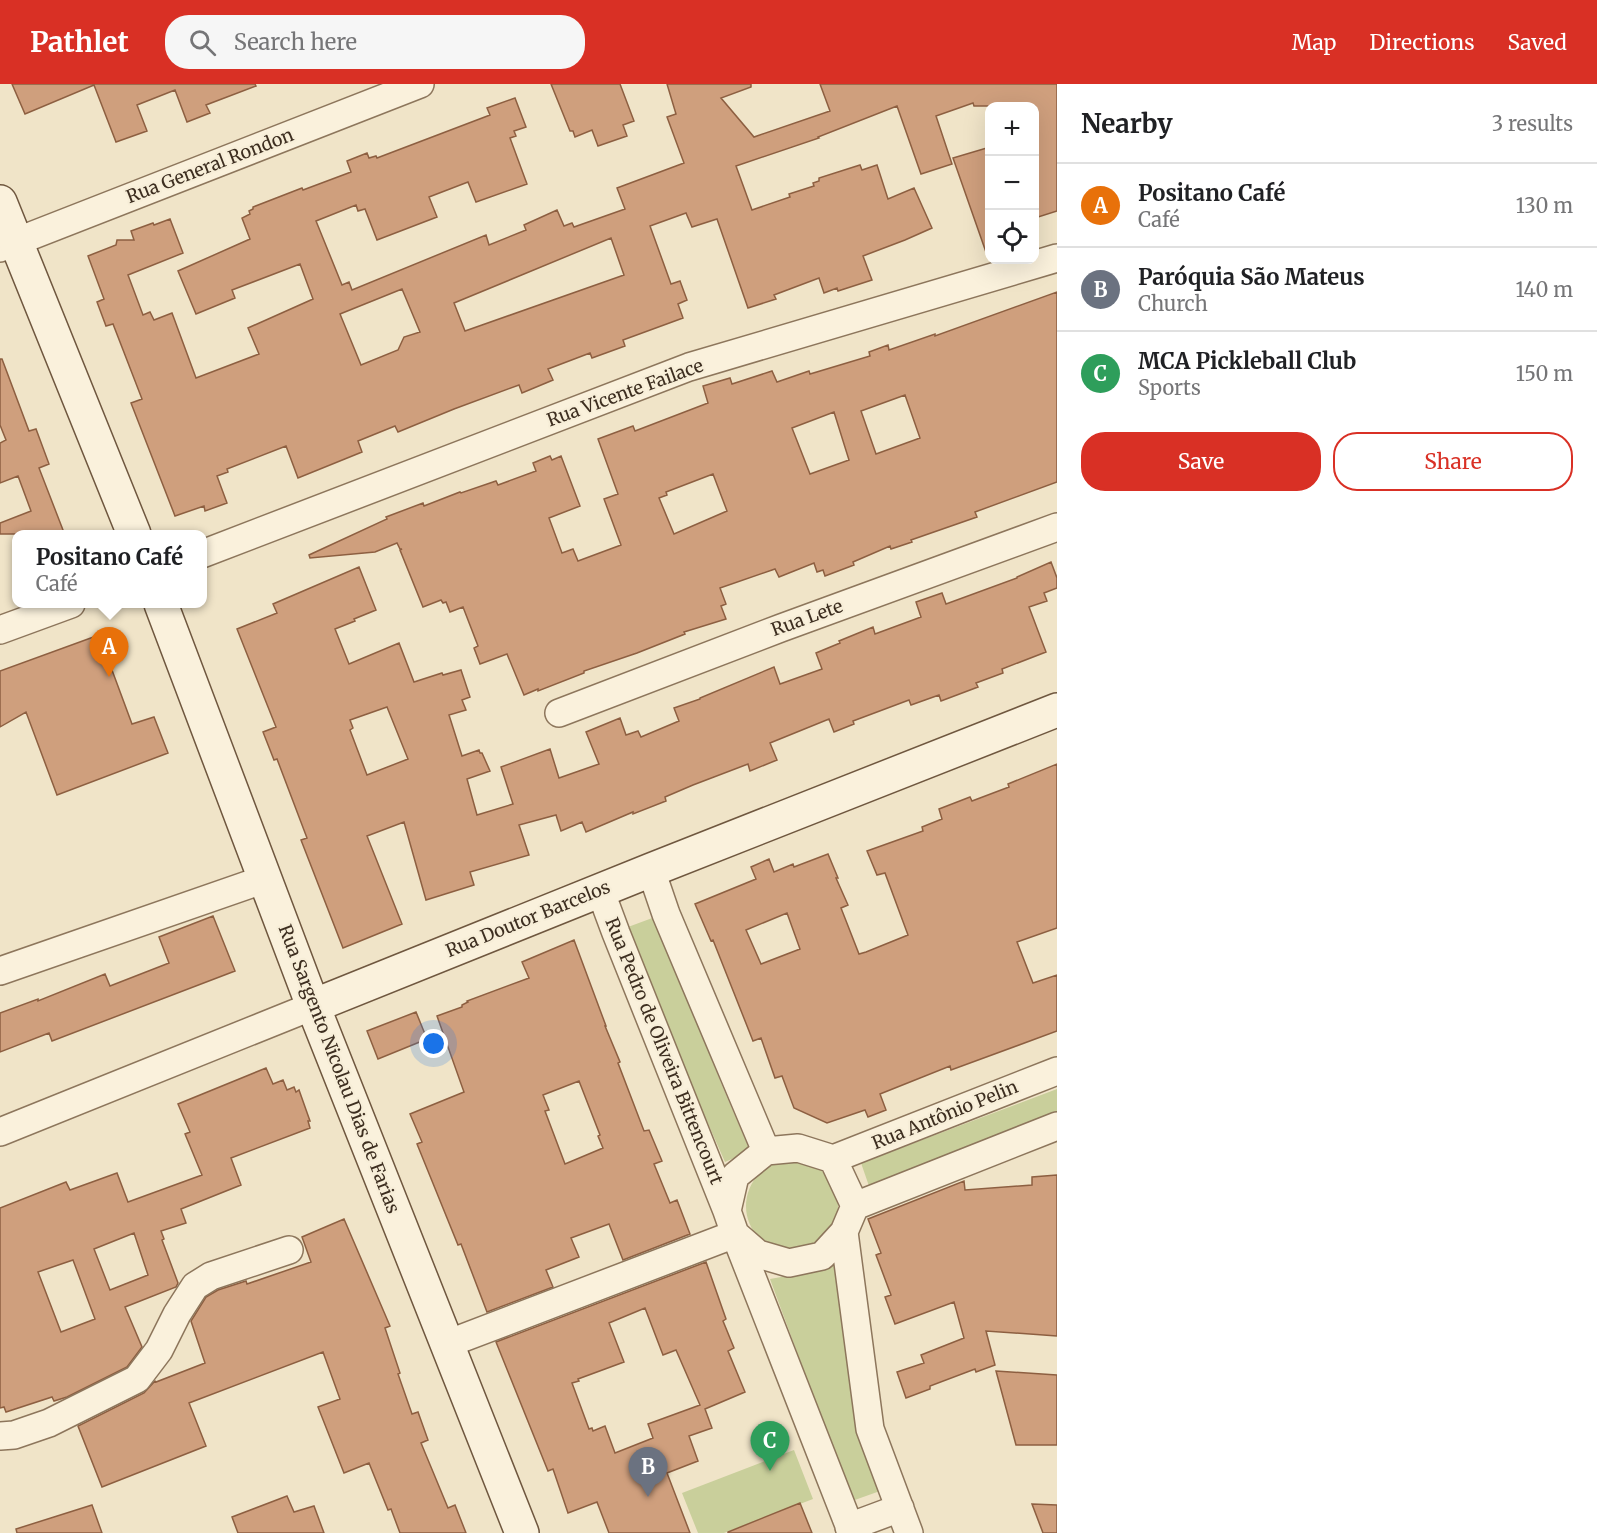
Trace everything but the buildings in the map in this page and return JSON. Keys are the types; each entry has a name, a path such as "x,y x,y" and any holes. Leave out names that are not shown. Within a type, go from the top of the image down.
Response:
{"main road":[{"path":"0,202 8,245 132,530"},
{"name":"Rua Sargento Nicolau Dias de Farias","path":"163,608 313,1006 522,1533"},
{"name":"Rua Doutor Barcelos","path":"313,1006 1057,710"}],"street":[{"name":"Rua General Rondon","path":"8,245 420,84"},
{"name":"Rua Vicente Failace","path":"207,552 689,367 1057,258"},
{"name":"Rua Lete","path":"559,713 781,628 1057,527"},
{"path":"0,630 57,608"},
{"path":"651,870 666,914 766,1151"},
{"path":"0,971 265,879"},
{"name":"Rua Pedro de Oliveira Bittencourt","path":"600,891 850,1530"},
{"name":"Rua Doutor Barcelos","path":"0,1132 313,1006"},
{"name":"Rua Antônio Pelin","path":"833,1159 1057,1071"},
{"path":"855,1206 833,1159 798,1148 766,1151 735,1176 731,1222 758,1254 789,1263 822,1256 844,1232 855,1206 1057,1126"},
{"path":"447,1344 731,1222"},
{"path":"844,1232 870,1429 909,1533"},
{"path":"0,1436 14,1435 49,1424 137,1379 159,1350 177,1314 195,1286 211,1276 289,1250"},
{"path":"850,1530 900,1508"}],"green space":[{"path":"655,917 750,1151 725,1162 628,927"},
{"path":"1057,1089 1057,1114 869,1186 861,1163"},
{"path":"792,1160 810,1163 825,1173 835,1188 838,1206 835,1224 825,1239 810,1249 792,1252 774,1249 759,1239 749,1224 746,1206 749,1188 759,1173 774,1163"},
{"path":"837,1259 880,1491 852,1501 770,1279 803,1273"},
{"path":"794,1450 813,1499 724,1533 698,1533 682,1493"}],"place":[{"name":"Positano Café","path":"109,677"},
{"name":"MCA Pickleball Club","path":"770,1471"},
{"name":"Paróquia São Mateus","path":"648,1497"}]}
